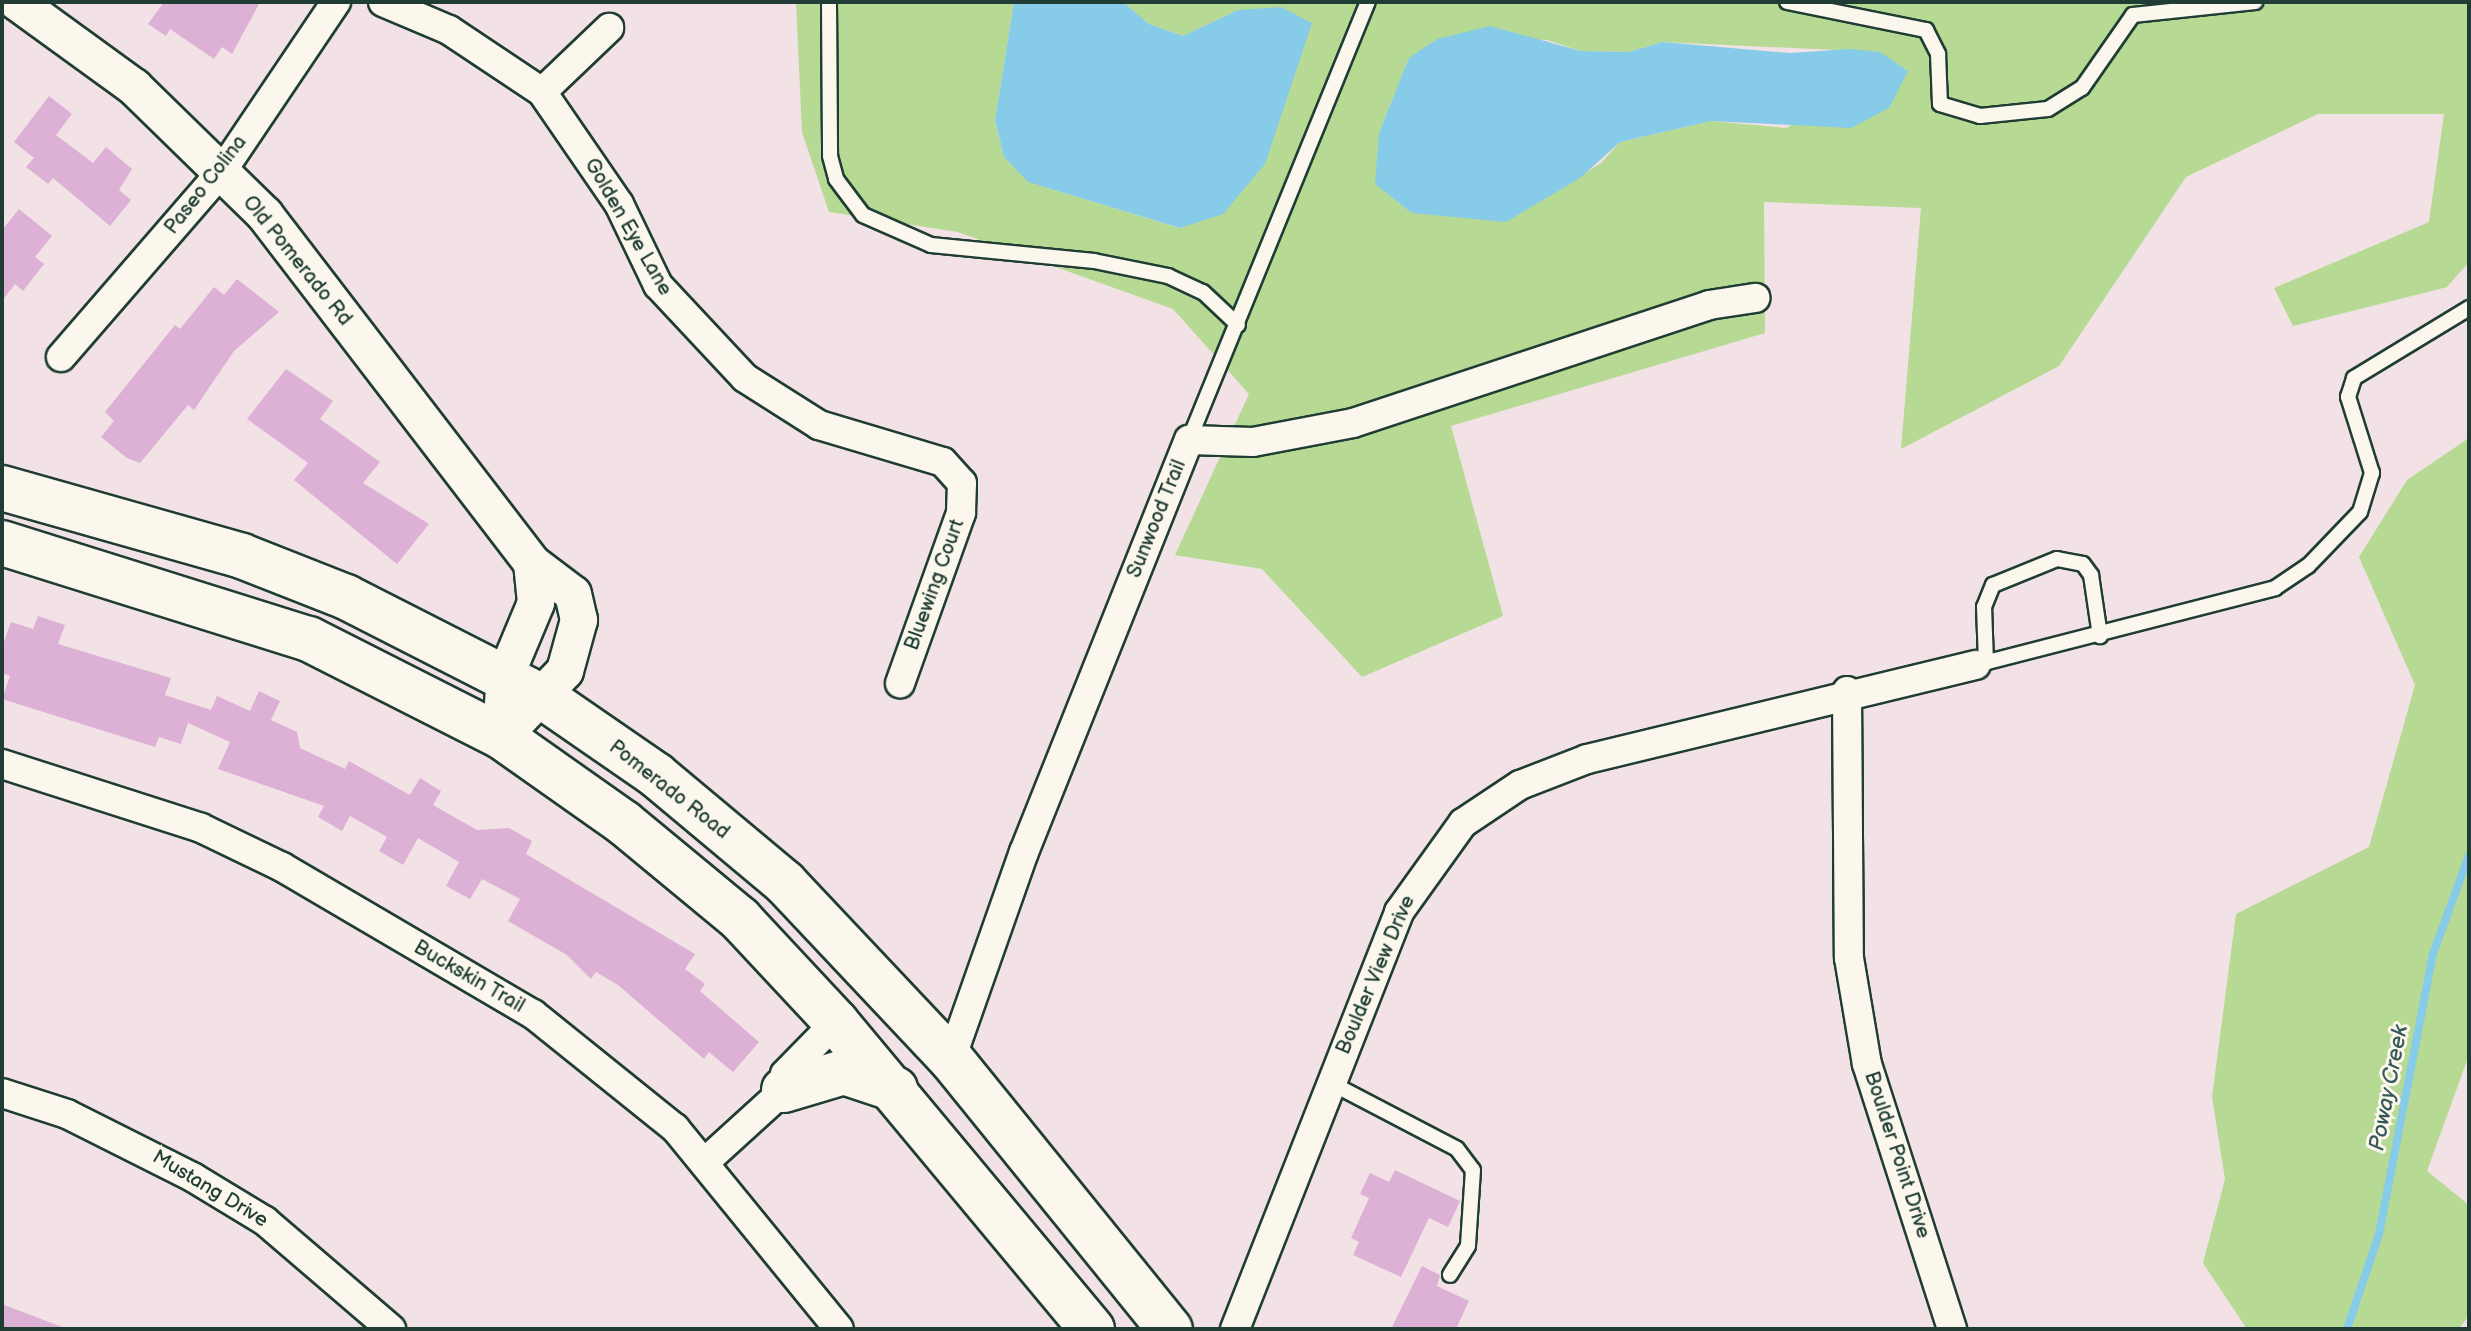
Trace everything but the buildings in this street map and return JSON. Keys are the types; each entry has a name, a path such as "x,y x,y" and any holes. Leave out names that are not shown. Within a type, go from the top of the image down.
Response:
{"main road":[{"name":"Pomerado Road","path":"2,488 242,556 346,597 546,699 656,775 785,883 951,1059 1170,1329"},
{"path":"2,543 309,639 502,737 740,919 895,1089 1092,1329"},
{"path":"836,1022 887,1020 915,1049 951,1059"},
{"path":"784,1090 844,1072 895,1089"}],"street":[{"name":"Old Pomerado Rd","path":"17,2 134,87 265,215 532,563 565,585 579,620 565,671 546,699 502,737"},
{"name":"Paseo Colina","path":"61,357 222,171 336,2"},
{"name":"Golden Eye Lane","path":"383,2 449,30 542,92 619,204 658,285 721,357 806,419 926,456"},
{"path":"542,92 609,28"},
{"name":"Sunwood Trail","path":"951,1059 1024,852 1189,440 1253,442 1353,423 1709,305 1755,298"},
{"name":"Bluewing Court","path":"900,683 961,513 962,483 926,456"},
{"path":"502,737 505,677 536,603 532,563"},
{"name":"Boulder View Drive","path":"1235,1329 1399,912 1463,823 1520,785 1587,759 1847,691 1981,664"},
{"name":"Boulder Point Drive","path":"1847,691 1849,958 1867,1064 1952,1329"},
{"name":"Buckskin Trail","path":"2,764 201,828 282,867 533,1014 675,1128 839,1329"},
{"path":"705,1162 784,1090 785,1074 836,1022"},
{"name":"Mustang Drive","path":"2,1093 67,1114 194,1178 265,1221 391,1329"}],"lane":[{"path":"829,2 830,156 836,179 863,215 931,245 1168,276 1203,292 1238,325"},
{"path":"1189,440 1368,2"},
{"path":"1787,2 1926,30 1938,54 1940,104 1980,116 2048,109 2082,88 2133,15 2255,2"},
{"path":"2100,636 2091,575 2083,564 2057,559 1993,585 1984,607 1981,664 2100,636 2275,588 2308,566 2360,512 2372,473 2348,397 2354,378 2469,308"},
{"path":"1331,1083 1457,1149 1473,1170 1468,1246 1450,1275"}],"green space":[{"path":"796,2 1014,2 995,120 1004,157 1029,182 1179,228 1238,10 1183,36 1149,24 1123,2 2469,2 2469,262 2447,287 2293,326 2274,288 2429,222 2444,114 2318,114 2186,177 2059,366 1901,449 1921,208 1764,202 1765,333 1451,426 1503,616 1362,677 1262,569 1175,555 1249,394 1173,309 958,232 829,212 802,132","holes":["1437,39 1547,40 1581,51 1628,52 1663,42 1880,52 1787,128 1711,121 1620,142 1601,163 1551,194 1379,133 1409,59"]},
{"path":"2469,438 2469,1055 2427,1171 2469,1205 2469,1315 2459,1329 2247,1329 2203,1263 2225,1179 2212,1097 2236,914 2369,847 2415,685 2359,557 2407,480"}],"water":[{"path":"1014,2 1123,2 1149,24 1183,36 1238,10 1281,7 1312,23 1265,164 1223,214 1180,228 1028,182 1004,157 995,120"},
{"path":"1490,26 1581,51 1628,52 1663,42 1790,53 1850,49 1880,52 1908,71 1889,108 1851,128 1711,121 1620,142 1580,178 1506,222 1412,213 1375,184 1379,133 1409,58 1437,39"}],"waterway":[{"name":"Poway Creek","path":"2347,1329 2379,1234 2433,954 2469,855"}]}
